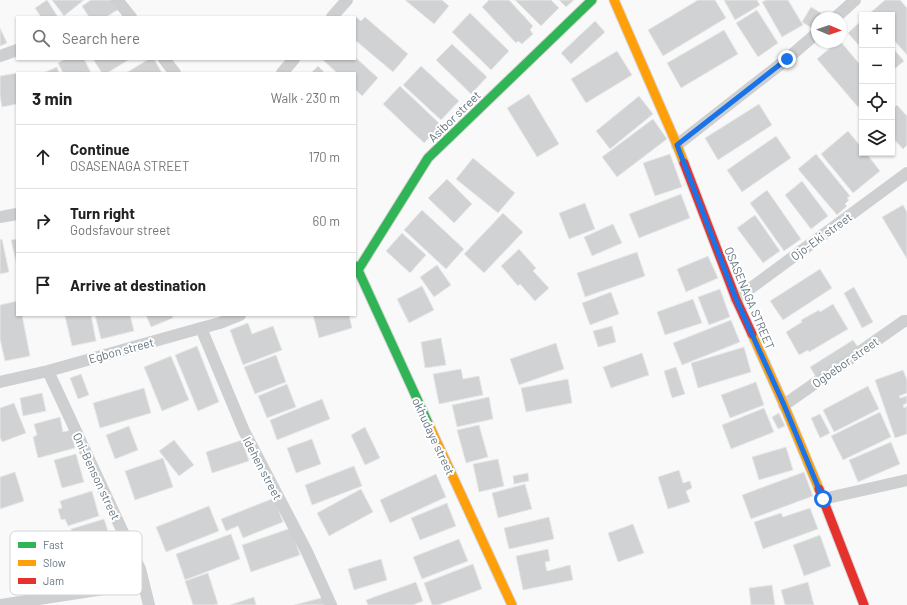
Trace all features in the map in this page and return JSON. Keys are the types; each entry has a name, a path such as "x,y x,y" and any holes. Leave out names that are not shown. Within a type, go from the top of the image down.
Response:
{"street":[{"path":"117,0 130,16"},
{"path":"333,16 347,0"},
{"name":"Asibor street","path":"356,269 428,158 592,0"},
{"name":"OSASENAGA STREET","path":"614,0 677,145 736,299 784,405 823,499 864,605"},
{"path":"842,12 856,0"},
{"path":"677,145 787,59 811,38"},
{"path":"0,56 16,50"},
{"path":"165,60 174,72"},
{"path":"283,72 293,60"},
{"name":"Ojo-Eki street","path":"736,299 907,173"},
{"path":"0,217 16,214"},
{"name":"okhudaye street","path":"356,269 512,605"},
{"name":"Egbon street","path":"0,382 48,371 220,323 238,316"},
{"name":"Ogbebor street","path":"784,405 907,320"},
{"name":"Idehen street","path":"201,328 244,431 307,552 331,605"},
{"name":"Oni-Benson street","path":"48,371 122,531"},
{"path":"823,499 907,480"},
{"name":"Oni-Benson street","path":"142,578 149,605"},
{"path":"0,605 65,595"}],"building":[{"path":"47,0 57,16 40,16 35,8"},
{"path":"52,0 84,0 64,16"},
{"path":"91,0 114,0 119,9 108,16 88,16 82,6"},
{"path":"405,0 442,0 449,6 434,24"},
{"path":"489,0 509,0 533,26 530,30 533,34 522,44 518,41 516,43 482,7"},
{"path":"515,0 551,0 559,8 541,26"},
{"path":"559,0 574,0 566,7"},
{"path":"698,0 715,0 726,18 663,56 648,30"},
{"path":"724,0 757,0 760,5 735,20"},
{"path":"766,0 788,0 803,25 782,37 762,2"},
{"path":"885,0 900,0 907,8 907,55 895,41 895,12 871,12"},
{"path":"811,7 819,12 811,12 811,27 802,22"},
{"path":"757,10 778,43 758,57 736,23"},
{"path":"470,13 509,51 491,70 452,32"},
{"path":"356,17 361,21 365,17 408,54 393,72 356,41"},
{"path":"595,21 605,32 571,64 561,53"},
{"path":"859,23 859,46 848,33"},
{"path":"0,28 7,43 0,46"},
{"path":"724,30 738,54 681,88 667,63"},
{"path":"452,44 487,77 471,94 436,60"},
{"path":"830,48 846,48 859,63 858,107 817,59"},
{"path":"895,50 904,61 895,68"},
{"path":"617,51 632,75 586,103 571,79"},
{"path":"356,58 378,78 362,96 356,90 356,72 336,72 323,60 356,60"},
{"path":"63,60 84,60 90,72 62,72 58,63"},
{"path":"94,60 128,60 109,72 101,72"},
{"path":"147,60 155,60 161,72 128,72"},
{"path":"318,66 324,72 312,72"},
{"path":"421,66 459,101 441,120 403,85"},
{"path":"57,67 59,72 45,72"},
{"path":"16,73 16,104 2,107 0,95 0,76"},
{"path":"400,86 441,125 424,143 383,104"},
{"path":"529,94 559,144 537,157 507,108"},
{"path":"639,96 653,114 610,149 596,131"},
{"path":"759,104 772,125 718,160 705,138"},
{"path":"897,105 907,116 907,145 903,149 895,140 895,107"},
{"path":"653,119 667,139 617,177 602,157"},
{"path":"848,131 859,144 859,156 868,156 880,171 853,193 821,154"},
{"path":"776,136 791,158 742,192 727,170"},
{"path":"670,154 682,187 655,196 643,163"},
{"path":"816,154 850,196 847,198 849,200 845,204 847,206 837,215 798,169"},
{"path":"473,158 515,193 498,213 456,179"},
{"path":"447,179 472,204 454,223 428,198"},
{"path":"802,181 828,216 811,229 785,195"},
{"path":"767,190 801,239 784,251 750,203"},
{"path":"681,194 690,218 639,238 629,214"},
{"path":"585,203 595,229 569,239 559,213"},
{"path":"903,205 907,212 907,259 882,217"},
{"path":"422,210 464,249 446,269 404,230"},
{"path":"503,213 523,232 484,273 464,254"},
{"path":"755,215 780,251 763,263 737,228"},
{"path":"613,224 622,243 592,256 584,237"},
{"path":"402,233 426,255 410,273 386,251"},
{"path":"2,239 9,272 0,274 0,240"},
{"path":"16,239 16,262 11,240"},
{"path":"519,249 536,268 533,271 549,288 535,301 520,284 518,286 501,266"},
{"path":"637,252 645,276 585,297 577,273"},
{"path":"708,256 718,278 686,292 677,269"},
{"path":"437,265 451,285 434,297 420,277"},
{"path":"820,269 832,288 783,320 770,301"},
{"path":"422,286 434,310 409,323 397,299"},
{"path":"854,287 873,322 862,328 844,293"},
{"path":"720,289 730,317 709,325 698,297"},
{"path":"611,292 619,314 590,325 582,303"},
{"path":"693,299 702,323 665,335 657,312"},
{"path":"16,301 16,316 22,316 30,356 5,361 0,339 0,305"},
{"path":"833,304 848,329 809,352 808,350 799,355 786,332 802,322 801,320 819,310 820,312"},
{"path":"65,316 91,316 96,341 72,346"},
{"path":"95,316 130,316 134,331 101,339"},
{"path":"146,316 172,316 173,318 151,327"},
{"path":"313,316 349,316 352,328 319,338"},
{"path":"731,320 740,342 682,365 673,343"},
{"path":"248,323 252,334 273,326 282,350 243,365 230,330"},
{"path":"612,326 616,342 598,347 593,331"},
{"path":"441,338 446,365 425,368 421,342"},
{"path":"853,340 860,350 816,377 810,367"},
{"path":"556,343 564,369 519,385 510,359"},
{"path":"197,346 219,402 198,411 175,355"},
{"path":"744,347 751,372 698,388 691,363"},
{"path":"642,353 649,375 611,388 603,367"},
{"path":"276,355 286,382 255,394 244,367"},
{"path":"171,356 189,400 162,411 144,367"},
{"path":"676,367 685,394 672,398 664,371"},
{"path":"461,369 463,379 479,376 483,395 439,404 433,374"},
{"path":"903,370 907,380 907,393 899,396 900,398 907,396 907,403 903,405 904,408 907,406 907,434 895,438 875,380"},
{"path":"81,374 89,395 78,399 70,378"},
{"path":"568,379 572,403 526,412 521,388"},
{"path":"756,382 764,405 730,418 721,395"},
{"path":"287,384 296,407 267,418 258,396"},
{"path":"868,386 879,409 834,432 823,410"},
{"path":"144,388 151,413 100,428 93,403"},
{"path":"42,393 46,411 23,416 20,398"},
{"path":"489,397 493,419 457,427 452,405"},
{"path":"322,399 330,419 277,440 270,420"},
{"path":"14,403 26,433 2,442 0,437 0,408"},
{"path":"764,408 774,432 731,449 722,425"},
{"path":"880,412 891,437 843,460 831,436"},
{"path":"779,413 785,426 778,429 772,417"},
{"path":"820,414 830,433 820,438 811,418"},
{"path":"60,417 63,432 71,430 75,448 38,458 33,437 37,435 34,424"},
{"path":"479,425 488,457 466,463 457,430"},
{"path":"129,426 138,450 115,459 106,435"},
{"path":"365,427 380,458 365,465 351,435"},
{"path":"312,439 321,464 296,473 287,448"},
{"path":"174,440 194,465 179,476 159,451"},
{"path":"242,440 249,461 212,473 206,452"},
{"path":"891,442 900,464 858,482 849,460"},
{"path":"786,447 793,470 759,480 752,457"},
{"path":"76,454 84,482 62,488 54,460"},
{"path":"163,458 173,487 135,500 125,471"},
{"path":"498,459 504,486 479,492 473,464"},
{"path":"354,466 362,486 312,505 305,485"},
{"path":"679,470 683,483 690,481 692,488 686,491 690,502 668,509 658,477"},
{"path":"15,472 24,501 0,509 0,477"},
{"path":"804,472 813,496 751,519 742,495"},
{"path":"528,473 529,481 514,484 513,476"},
{"path":"436,474 446,497 390,523 380,500"},
{"path":"525,484 532,509 498,518 492,493"},
{"path":"361,489 373,512 329,536 317,513"},
{"path":"92,491 99,516 68,526 65,519 61,520 58,509 62,508 60,501"},
{"path":"274,498 283,522 243,538 238,526 226,531 221,519"},
{"path":"447,503 456,526 420,540 411,518"},
{"path":"209,506 219,531 166,552 156,527"},
{"path":"810,508 818,529 763,549 754,522 781,513 783,517"},
{"path":"549,517 554,539 509,549 504,528"},
{"path":"104,519 108,531 72,531 71,529"},
{"path":"633,524 644,553 618,562 608,533"},
{"path":"291,528 300,555 251,572 242,545"},
{"path":"231,534 240,559 185,580 176,554"},
{"path":"820,535 831,566 804,576 793,545"},
{"path":"459,539 468,561 422,579 413,557"},
{"path":"548,549 550,561 545,562 547,571 570,565 573,580 523,590 516,556"},
{"path":"381,559 387,580 354,590 348,569"},
{"path":"473,564 482,589 438,605 432,605 424,583"},
{"path":"208,573 218,604 193,605 185,581"},
{"path":"416,582 423,601 413,605 368,605 366,600"},
{"path":"808,582 814,605 785,605 781,590"},
{"path":"772,585 775,605 751,605 749,588"},
{"path":"254,597 256,605 230,605"},
{"path":"325,597 327,605 294,605"}],"traffic: fast":[{"path":"356,271 358,270 428,158 592,0"},
{"path":"356,267 429,425"}],"traffic: slow":[{"path":"614,0 684,163"},
{"path":"752,334 784,405 819,489"},
{"path":"429,425 512,605"}],"traffic: jam":[{"path":"684,163 736,299 752,334"},
{"path":"819,489 864,605"}],"route":[{"path":"787,59 677,145 736,299 784,405 823,499"}]}
